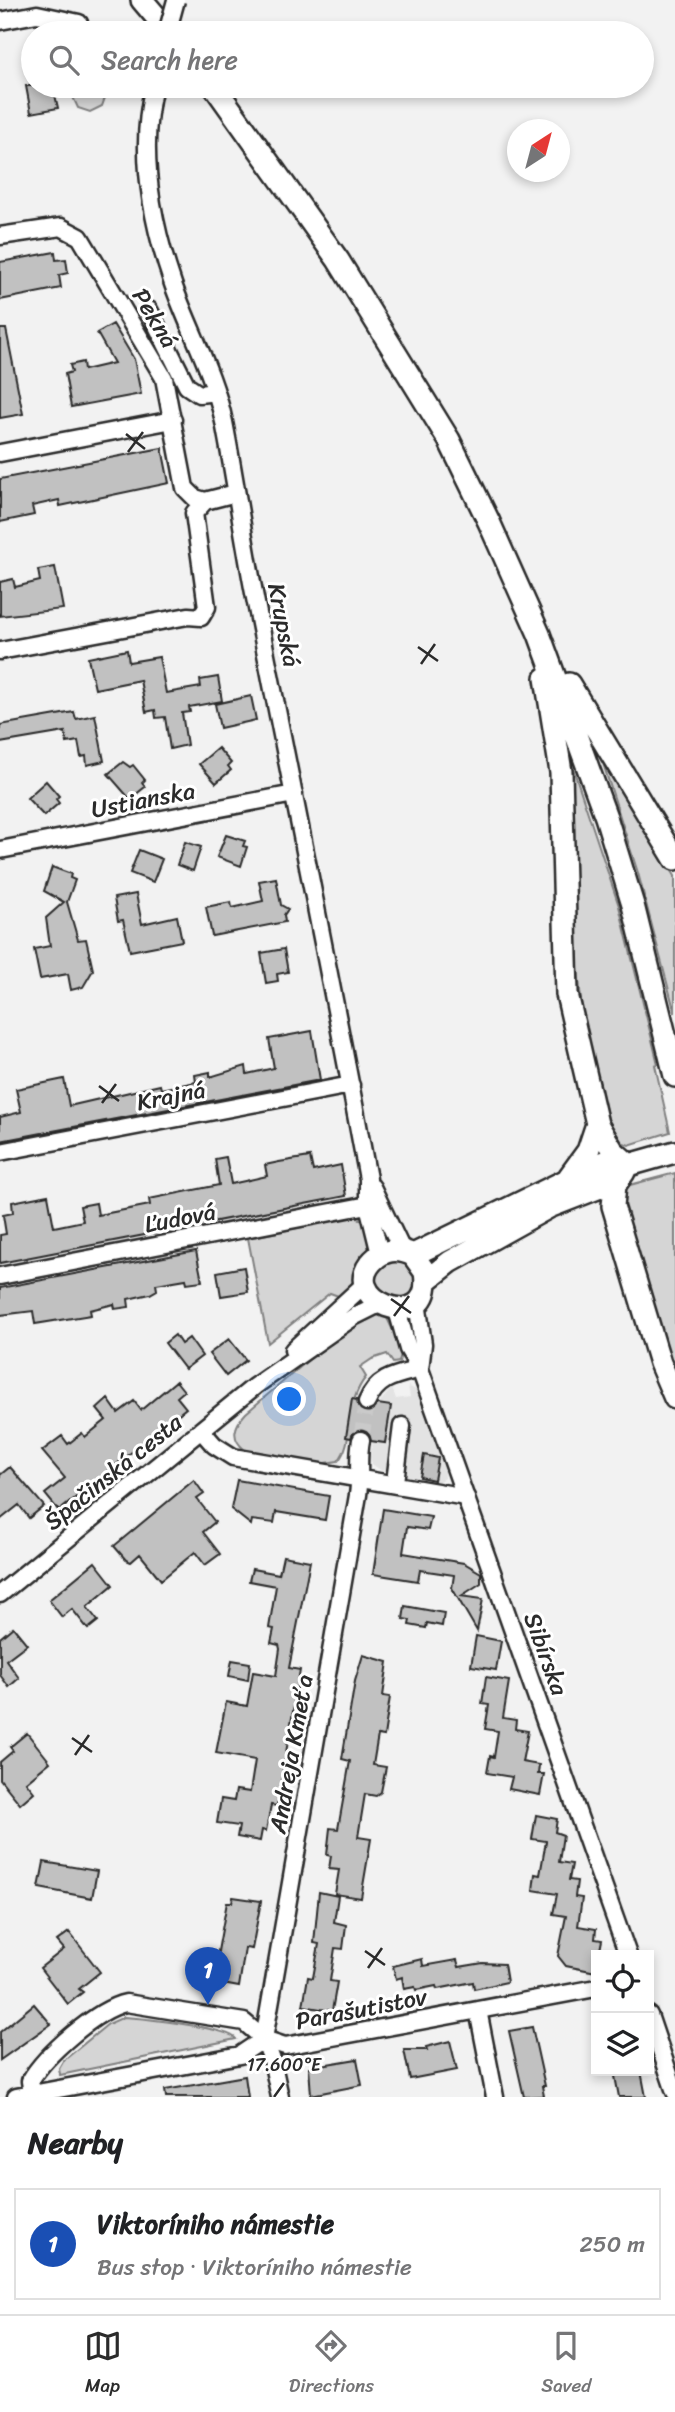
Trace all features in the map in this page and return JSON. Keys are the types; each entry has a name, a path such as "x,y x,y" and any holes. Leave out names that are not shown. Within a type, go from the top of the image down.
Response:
{"main road":[{"path":"142,0 159,21"},
{"path":"223,98 331,249 411,375 449,440 539,634 621,867 675,1075"},
{"path":"539,634 675,859"},
{"path":"539,634 561,772 567,994 597,1124 613,1151 629,1165"},
{"path":"597,1124 588,1151 569,1189 408,1253 380,1255 369,1267 366,1283 371,1295 398,1305 450,1262 569,1189 604,1162 629,1165 675,1152"},
{"path":"629,1165 612,1196 660,1363 675,1398"},
{"path":"569,1189 617,1220"},
{"path":"408,1253 422,1264 426,1281"}],"street":[{"path":"172,21 176,0"},
{"path":"0,21 37,13 71,21"},
{"name":"Krupská","path":"151,98 147,158 155,224 173,285 216,392 351,1085 368,1179 368,1205 380,1255"},
{"name":"Pekná","path":"0,236 63,227 80,237 164,377 185,488 195,498 205,501"},
{"path":"149,310 187,386 199,394 216,392"},
{"path":"0,453 173,420"},
{"path":"0,651 188,616 198,618 207,607 192,520 194,513 205,501 236,493"},
{"name":"Ustianska","path":"0,850 294,794"},
{"name":"Krajná","path":"0,1152 351,1085"},
{"name":"Krupská","path":"368,1179 408,1253"},
{"name":"Ľudová","path":"0,1276 368,1205"},
{"name":"Špačinská cesta","path":"0,1594 255,1386 366,1283"},
{"name":"Špačinská cesta","path":"255,1386 355,1317 398,1305"},
{"name":"Sibírska","path":"398,1305 408,1349 420,1369 626,1950"},
{"path":"367,1402 384,1379 420,1369"},
{"path":"395,1482 402,1426"},
{"path":"201,1430 214,1445 233,1457 395,1482 466,1497"},
{"name":"Andreja Kmeťa","path":"264,2039 361,1477 356,1463 360,1440"},
{"name":"Parašutistov","path":"24,2095 61,2093 240,2055 264,2039 285,2046 591,1989"},
{"path":"24,2095 41,2063 102,2013 126,2003 241,2021 264,2039 273,2064 279,2097"},
{"path":"478,2010 495,2097"},
{"path":"654,2030 675,2092"}],"shaded area":[{"path":"73,98 105,98 102,106 90,112 78,108"},
{"path":"600,754 675,876 675,1013 638,873"},
{"path":"570,759 619,906 658,1064 655,1065 670,1132 629,1145 616,1140 610,1128 582,1010 576,948"},
{"path":"675,1173 675,1377 620,1195 630,1185"},
{"path":"356,1216 365,1225 369,1235 369,1246 362,1269 341,1297 330,1293 268,1343 248,1238"},
{"path":"400,1257 420,1277 411,1297 390,1300 376,1285 377,1273 385,1263"},
{"path":"374,1312 387,1318 402,1349 399,1362 393,1363 387,1354 360,1367 366,1377 354,1399 347,1443 338,1461 318,1464 245,1450 237,1441 235,1432 246,1413 345,1329"},
{"path":"408,1386 420,1392 447,1462 444,1478 438,1482 406,1476 390,1469 382,1471 372,1464 370,1457 380,1402 392,1388 396,1399 410,1397"},
{"path":"124,2017 203,2027 236,2039 60,2075 59,2068 63,2061 108,2024"}],"building":[{"path":"28,98 56,98 58,108 31,113"},
{"path":"55,252 56,260 66,259 68,273 59,275 61,288 0,300 0,262"},
{"path":"113,324 134,359 141,394 71,407 65,374 72,372 70,365 83,362 84,370 114,363 97,333"},
{"path":"0,329 6,329 23,414 0,418"},
{"path":"162,448 169,483 60,506 59,500 32,506 34,515 0,522 0,479"},
{"path":"55,567 63,609 0,616 0,582 13,579 15,587 40,581 38,570"},
{"path":"127,650 129,662 159,657 166,693 201,687 200,680 218,677 222,701 189,707 190,712 182,713 187,745 170,749 165,717 156,718 155,710 146,712 140,680 95,689 88,658"},
{"path":"251,696 256,720 220,728 215,704"},
{"path":"74,712 76,719 95,715 104,761 87,765 86,756 81,757 78,741 67,743 65,732 0,743 0,725"},
{"path":"218,748 231,763 228,766 231,770 216,783 199,764"},
{"path":"123,762 130,767 133,765 145,780 142,783 145,787 130,799 108,774"},
{"path":"46,781 59,796 56,799 59,803 44,816 27,798"},
{"path":"226,835 245,841 243,846 247,847 241,866 217,857"},
{"path":"185,842 201,847 193,871 177,865"},
{"path":"139,850 162,859 153,882 130,873"},
{"path":"52,867 71,874 70,878 75,880 67,902 78,940 86,939 93,970 83,987 71,990 68,974 40,979 34,949 50,946 46,918 64,902 44,891"},
{"path":"276,878 281,905 288,909 284,915 285,922 212,936 206,907 231,902 232,908 263,901 259,881"},
{"path":"136,894 142,924 177,916 182,941 130,951 123,920 118,921 114,898"},
{"path":"284,949 288,972 277,974 278,981 266,983 261,953"},
{"path":"312,1031 320,1080 0,1141 0,1117 21,1112 16,1089 64,1079 69,1106 160,1085 161,1089 196,1082 195,1075 210,1072 210,1077 246,1066 247,1074 274,1068 269,1039"},
{"path":"226,1157 231,1184 267,1176 265,1165 279,1162 310,1157 313,1171 341,1165 346,1196 0,1263 0,1235 6,1234 3,1215 13,1213 12,1202 48,1195 54,1227 83,1221 80,1206 96,1203 98,1215 150,1205 149,1199 219,1185 215,1159"},
{"path":"196,1251 202,1281 187,1283 186,1279 156,1284 157,1290 150,1294 128,1299 129,1307 115,1309 114,1304 90,1310 91,1315 35,1324 33,1311 0,1315 0,1288"},
{"path":"244,1267 248,1292 221,1296 217,1272"},
{"path":"175,1335 181,1344 189,1338 202,1356 185,1369 165,1343"},
{"path":"229,1339 246,1360 226,1376 209,1354"},
{"path":"176,1381 184,1391 177,1397 186,1408 59,1511 45,1494 65,1478 42,1451 62,1436 68,1444 82,1433 85,1437 106,1420 97,1409 108,1399 118,1413 134,1401 141,1410"},
{"path":"352,1399 357,1400 359,1408 367,1412 378,1404 391,1406 385,1443 371,1441 368,1432 362,1430 353,1433 351,1438 346,1437"},
{"path":"424,1455 438,1458 434,1480 420,1477"},
{"path":"10,1467 44,1506 29,1518 19,1505 0,1520 0,1475"},
{"path":"194,1480 204,1494 197,1499 215,1522 203,1532 220,1554 205,1565 195,1552 161,1580 140,1554 131,1562 114,1546"},
{"path":"237,1480 329,1496 325,1520 276,1512 274,1523 252,1520 251,1525 231,1509"},
{"path":"383,1509 431,1517 428,1530 407,1527 403,1553 464,1563 481,1573 481,1583 461,1596 483,1599 477,1631 452,1588 454,1575 420,1570 418,1581 373,1574"},
{"path":"283,1556 310,1561 289,1668 300,1670 277,1806 271,1805 266,1831 262,1830 260,1841 237,1837 239,1826 217,1823 221,1799 234,1801 236,1790 250,1792 255,1760 216,1753 226,1702 247,1706 253,1672 276,1676 280,1649 279,1645 271,1643 274,1629 269,1628 276,1586 249,1581 252,1569 279,1574"},
{"path":"95,1562 113,1585 87,1607 98,1621 88,1629 72,1609 62,1617 49,1600"},
{"path":"405,1606 444,1613 442,1626 427,1623 426,1628 409,1625 410,1620 403,1619"},
{"path":"13,1627 27,1644 6,1660 19,1678 9,1687 0,1675 0,1638"},
{"path":"476,1636 501,1641 496,1670 471,1666"},
{"path":"363,1655 388,1662 383,1696 390,1697 384,1736 378,1735 373,1765 386,1767 381,1792 376,1796 365,1794 358,1837 371,1839 361,1898 335,1894 339,1870 329,1869 331,1856 327,1855 330,1828 338,1829 350,1761 342,1759 355,1681"},
{"path":"232,1660 250,1663 248,1680 229,1676"},
{"path":"486,1677 509,1681 503,1718 516,1720 515,1729 528,1731 522,1762 539,1765 538,1774 544,1774 540,1795 509,1789 512,1777 487,1773 490,1756 494,1757 498,1731 485,1729 489,1705 482,1704"},
{"path":"27,1733 50,1762 26,1782 34,1792 20,1804 0,1779 0,1762 13,1751 10,1747"},
{"path":"536,1815 557,1819 555,1832 563,1835 559,1862 572,1864 569,1880 577,1881 575,1897 582,1898 578,1926 596,1929 595,1939 602,1940 600,1950 591,1950 591,1971 566,1966 558,1956 566,1916 553,1914 557,1894 533,1890 535,1874 540,1875 546,1841 532,1839"},
{"path":"44,1862 97,1871 92,1898 39,1888"},
{"path":"319,1892 338,1896 334,1922 346,1925 343,1949 335,1948 330,1981 337,1982 332,2011 303,2006 308,1977 313,1978 319,1944 314,1943"},
{"path":"233,1897 261,1901 252,1949 245,1948 239,1987 217,1983 218,1974 214,1973 227,1902 232,1902"},
{"path":"69,1932 100,1972 79,1989 83,1992 68,2004 40,1968 64,1949 57,1941"},
{"path":"422,1959 423,1966 457,1960 459,1967 483,1963 504,1964 507,1982 474,1989 473,1982 437,1989 436,1986 416,1990 415,1987 404,1989 402,1977 396,1979 393,1966"},
{"path":"34,2004 51,2024 0,2060 0,2032"},
{"path":"532,2027 545,2086 542,2086 544,2096 524,2097 509,2031"},
{"path":"450,2041 457,2070 410,2079 404,2050 427,2050 426,2047"},
{"path":"357,2059 362,2085 311,2095 309,2067"},
{"path":"245,2076 248,2097 166,2097 165,2090"},
{"path":"615,2076 642,2076 646,2097 619,2097"}],"tunnel":[{"path":"361,1440 367,1402"}],"place":[{"name":"Viktoríniho námestie","path":"208,2005"}]}
